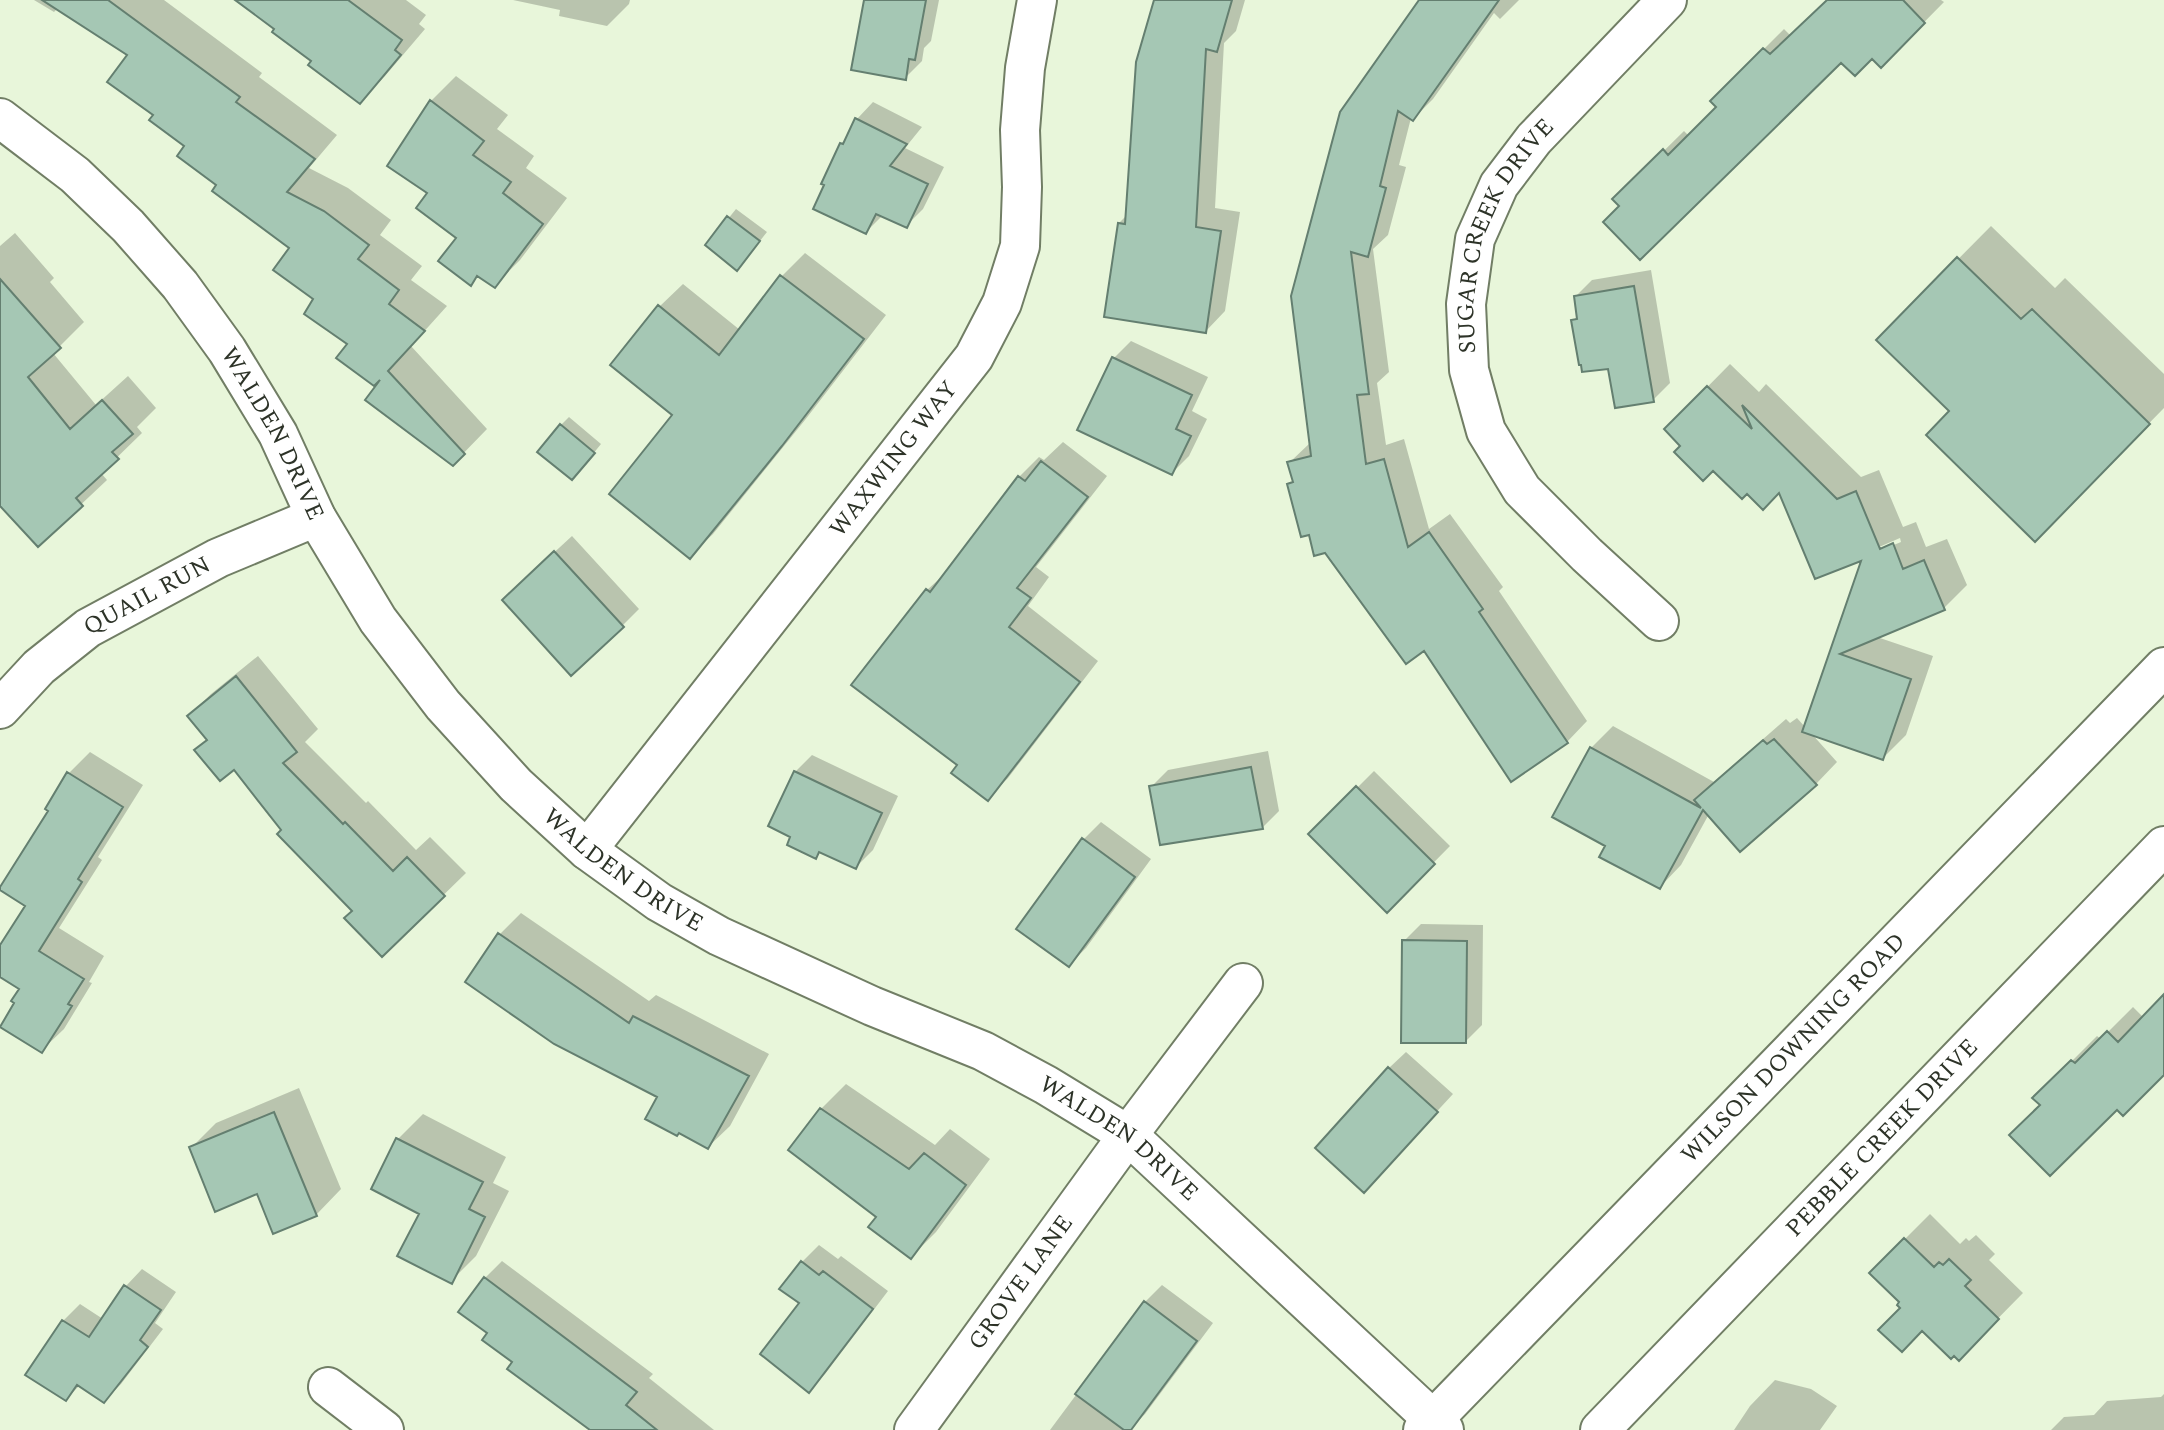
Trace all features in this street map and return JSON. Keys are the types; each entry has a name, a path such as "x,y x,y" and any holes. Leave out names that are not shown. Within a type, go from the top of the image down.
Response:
{"street":[{"name":"WAXWING WAY","path":"587,850 974,357 1002,303 1020,246 1020,130 1025,68 1037,0"},
{"name":"SUGAR CREEK DRIVE","path":"1659,621 1522,490 1486,431 1469,370 1466,304 1475,239 1499,185 1534,139 1667,0"},
{"name":"WALDEN DRIVE","path":"0,118 75,175 128,226 180,285 227,349 278,434 316,517 377,620 443,705 516,785 587,850 659,902 719,936 872,1006 983,1051 1046,1085 1128,1135 1433,1427"},
{"name":"QUAIL RUN","path":"0,709 39,667 88,628 218,558 316,517"},
{"name":"WILSON DOWNING ROAD","path":"1433,1427 2164,667"},
{"name":"PEBBLE CREEK DRIVE","path":"1600,1430 2164,846"},
{"name":"GROVE LANE","path":"914,1430 1128,1135 1243,983"},
{"path":"328,1387 384,1430"}],"building":[{"path":"42,0 108,0 240,97 236,102 315,159 287,192 324,211 369,245 358,259 399,290 389,304 425,331 388,371 465,454 453,466 365,400 380,380 374,386 336,358 347,344 304,314 313,299 273,270 289,248 212,191 216,185 177,156 184,146 149,120 153,115 107,82 127,55"},
{"path":"235,0 348,0 402,40 395,50 401,55 360,104 308,65 311,61"},
{"path":"864,0 926,0 915,60 909,59 906,80 851,70"},
{"path":"1154,0 1232,0 1217,52 1206,49 1196,227 1221,231 1206,333 1104,317 1118,223 1125,224 1136,62"},
{"path":"1419,0 1499,0 1413,121 1398,111 1380,186 1386,188 1368,257 1351,252 1369,394 1357,395 1366,464 1384,459 1408,547 1429,532 1483,609 1479,612 1568,743 1511,782 1424,651 1406,664 1325,553 1314,556 1309,535 1301,537 1287,484 1293,482 1287,462 1311,456 1291,296 1340,112"},
{"path":"1827,0 1903,0 1925,23 1881,68 1872,59 1855,76 1841,63 1640,260 1603,222 1619,206 1612,199 1663,149 1668,155 1716,107 1710,101 1763,48 1770,54"},
{"path":"430,100 484,141 473,155 511,182 503,193 543,224 495,288 477,276 471,286 438,261 456,238 416,208 427,193 387,166"},
{"path":"855,118 907,144 890,166 928,184 907,228 876,214 866,234 813,209 824,185 821,184"},
{"path":"727,216 760,241 737,271 705,245"},
{"path":"1957,257 2021,319 2032,309 2150,424 2035,542 1926,435 1949,411 1876,340"},
{"path":"780,275 864,339 690,559 609,494 672,415 610,365 658,305 719,355"},
{"path":"0,279 61,348 28,377 70,429 102,400 133,434 112,452 119,459 76,498 83,506 38,547 0,506"},
{"path":"1634,286 1654,402 1615,408 1608,369 1582,372 1579,365 1571,320 1577,319 1574,296"},
{"path":"1112,357 1192,395 1176,429 1191,436 1172,475 1077,430"},
{"path":"1707,386 1752,429 1742,405 1837,499 1856,491 1880,549 1893,543 1903,569 1924,560 1945,610 1840,654 1911,679 1883,760 1802,732 1861,561 1815,579 1779,493 1763,510 1747,494 1742,499 1713,471 1703,481 1674,452 1680,446 1664,429"},
{"path":"560,424 595,453 572,480 537,452"},
{"path":"1041,461 1088,497 1017,588 1031,598 1009,627 1080,682 988,801 951,773 957,765 851,685 926,589 930,592 1018,476 1025,481"},
{"path":"554,551 624,627 571,676 502,600"},
{"path":"236,676 297,752 283,763 393,871 407,857 445,896 382,957 344,918 352,911 277,834 281,830 234,770 220,781 194,750 207,740 187,716"},
{"path":"1774,739 1817,785 1740,852 1703,810 1660,889 1599,857 1605,846 1552,817 1590,747 1701,808 1694,800 1763,740 1767,744"},
{"path":"1251,767 1263,829 1160,845 1149,786"},
{"path":"794,771 882,813 856,869 819,852 816,859 787,845 790,837 768,826"},
{"path":"67,772 123,807 78,879 82,882 39,951 84,979 68,1004 72,1006 42,1053 0,1027 19,989 0,977 0,945 25,906 0,890 0,887 48,811 45,809"},
{"path":"1356,786 1435,864 1387,913 1308,834"},
{"path":"1082,838 1135,877 1069,967 1016,929"},
{"path":"498,933 629,1023 633,1016 749,1076 708,1149 645,1119 657,1097 554,1044 465,982"},
{"path":"1402,940 1467,941 1466,1043 1401,1043"},
{"path":"2164,994 2164,1075 2123,1116 2117,1110 2050,1176 2009,1135 2040,1105 2032,1098 2071,1060 2075,1063 2107,1031 2118,1042"},
{"path":"1388,1067 1438,1112 1364,1193 1315,1148"},
{"path":"820,1108 909,1169 924,1153 966,1185 911,1259 868,1227 876,1217 788,1150"},
{"path":"274,1112 317,1216 273,1234 257,1194 215,1212 189,1147"},
{"path":"396,1138 483,1182 469,1209 485,1217 452,1284 397,1256 419,1214 371,1189"},
{"path":"1904,1238 1934,1267 1939,1262 1943,1265 1949,1259 1971,1280 1965,1286 1999,1319 1959,1361 1954,1356 1951,1359 1922,1331 1902,1352 1878,1330 1900,1308 1897,1305 1899,1302 1869,1273"},
{"path":"801,1261 819,1275 823,1271 873,1309 809,1393 760,1354 799,1303 779,1289"},
{"path":"484,1277 637,1392 626,1405 657,1430 590,1430 507,1369 512,1362 482,1340 487,1333 458,1312"},
{"path":"124,1285 161,1310 140,1340 148,1347 104,1403 77,1385 66,1401 25,1375 62,1320 89,1337"},
{"path":"1144,1301 1197,1341 1131,1430 1124,1430 1075,1394"}]}
